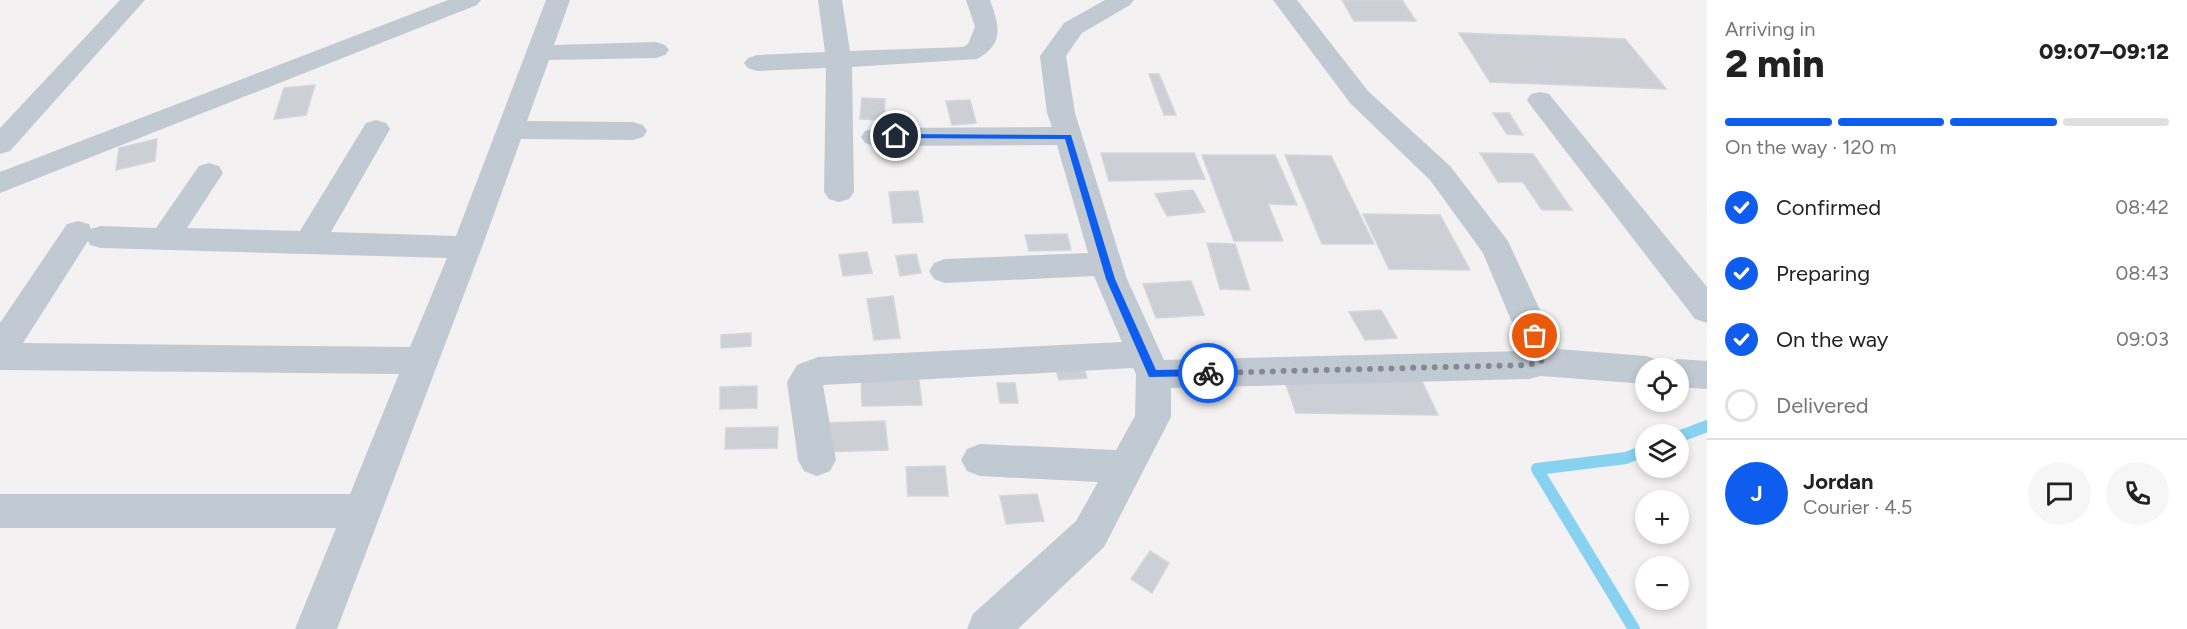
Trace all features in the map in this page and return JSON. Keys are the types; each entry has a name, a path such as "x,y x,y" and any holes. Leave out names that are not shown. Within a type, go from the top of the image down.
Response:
{"street":[{"path":"0,145 133,0"},
{"path":"0,183 469,0"},
{"path":"316,629 467,247 558,0"},
{"path":"830,0 839,60 839,192"},
{"path":"758,63 960,56 975,51 987,27 978,0"},
{"path":"988,629 1090,534 1153,417 1149,364 1106,264 1061,113 1053,56 1073,28 1122,0"},
{"path":"1285,0 1359,97 1440,174 1497,249 1543,355 1541,362"},
{"path":"538,53 656,50"},
{"path":"1540,100 1707,309"},
{"path":"309,243 376,129"},
{"path":"510,130 633,131"},
{"path":"875,136 1068,136"},
{"path":"164,239 209,173"},
{"path":"0,350 89,234 164,239 467,247"},
{"path":"945,271 1106,264"},
{"path":"0,356 421,361"},
{"path":"817,460 805,382 809,375 818,371 1149,364 1528,365 1541,362 1635,369"},
{"path":"1689,374 1707,375"},
{"path":"980,460 1126,467"},
{"path":"0,511 361,511"}],"building":[{"path":"1342,0 1402,0 1416,21 1354,21"},
{"path":"1459,33 1625,39 1666,89 1490,82"},
{"path":"1149,74 1159,74 1176,115 1164,115"},
{"path":"315,85 306,115 274,119 284,88"},
{"path":"862,98 885,99 884,120 860,119"},
{"path":"970,100 976,123 952,125 946,101"},
{"path":"1493,113 1509,113 1523,135 1507,134"},
{"path":"157,139 155,161 116,170 119,148"},
{"path":"1101,153 1194,153 1205,179 1109,181"},
{"path":"1480,153 1533,154 1572,210 1542,210 1523,182 1498,182"},
{"path":"1202,155 1275,155 1297,205 1268,204 1283,241 1234,241"},
{"path":"1285,155 1331,156 1374,244 1322,244"},
{"path":"1193,190 1205,212 1167,216 1155,194"},
{"path":"918,191 923,222 893,223 889,192"},
{"path":"1363,214 1440,215 1470,270 1389,269"},
{"path":"1067,234 1071,250 1029,251 1025,235"},
{"path":"1207,243 1235,244 1250,290 1220,289"},
{"path":"867,252 872,273 843,276 839,255"},
{"path":"916,254 921,273 900,276 896,256"},
{"path":"1191,281 1204,315 1156,318 1143,284"},
{"path":"893,296 900,338 874,340 867,299"},
{"path":"1381,310 1397,338 1365,340 1349,312"},
{"path":"751,333 751,346 721,348 721,335"},
{"path":"1081,358 1087,378 1059,380 1053,361"},
{"path":"918,372 922,405 862,406 861,374"},
{"path":"1282,373 1419,375 1438,415 1296,413"},
{"path":"997,383 1015,383 1018,403 1000,403"},
{"path":"757,386 757,408 720,409 720,387"},
{"path":"885,421 888,450 820,452 819,423"},
{"path":"778,427 777,448 725,449 726,428"},
{"path":"945,466 948,496 908,496 906,467"},
{"path":"1037,494 1044,521 1006,524 1000,496"},
{"path":"1150,551 1169,563 1152,593 1131,579"}],"waterway":[{"path":"1689,433 1707,426"},
{"path":"1634,629 1537,469 1626,458 1635,454"}],"way so far":[{"path":"1208,373 1528,365 1541,362 1543,355 1535,336"}],"route":[{"path":"896,136 1068,136 1111,279 1153,374 1208,373"}]}
